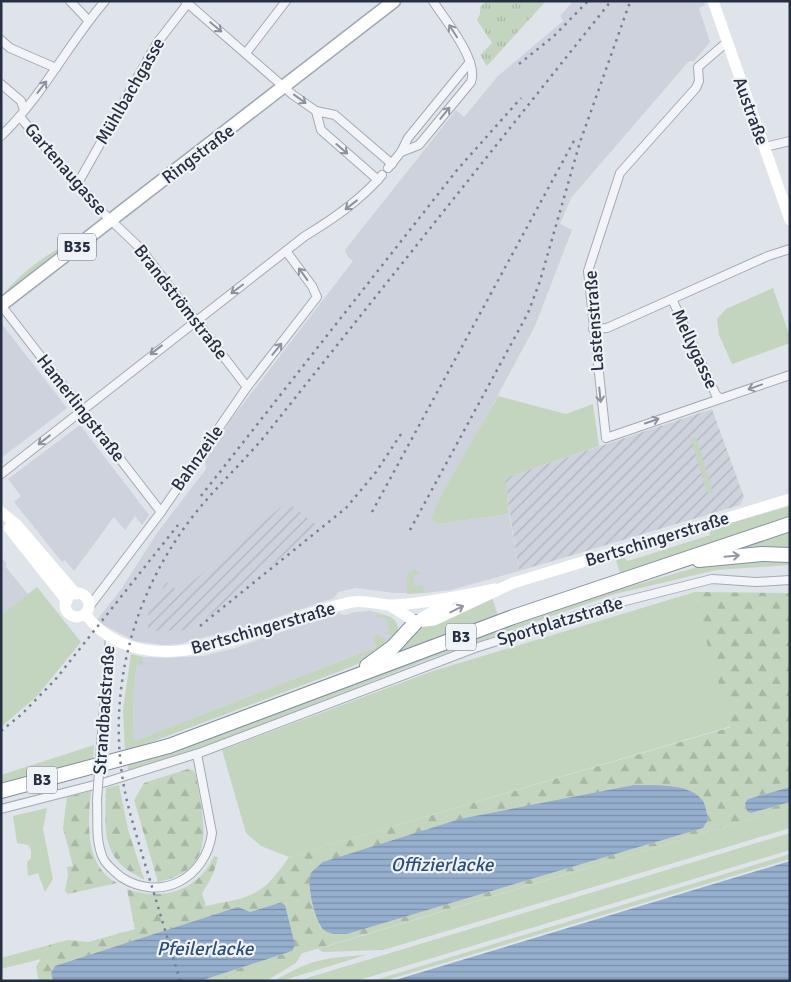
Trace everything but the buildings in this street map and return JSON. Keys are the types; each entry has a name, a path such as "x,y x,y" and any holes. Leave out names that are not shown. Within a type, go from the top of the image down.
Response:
{"highway":[{"name":"B3","path":"1,790 169,746 513,617 666,564 790,524"},
{"name":"B3","path":"666,564 731,556 790,555"},
{"path":"346,680 393,647 416,622"}],"main road":[{"name":"Ringstraße","path":"4,308 112,220 394,1"}],"street":[{"path":"70,1 88,20"},
{"path":"1,136 22,114 88,20 105,1"},
{"path":"246,53 286,1"},
{"path":"401,152 420,145 470,82 473,71 470,62 433,1"},
{"name":"Austraße","path":"714,1 790,220"},
{"path":"187,2 316,111 335,115 390,166 401,152 408,138 470,62"},
{"name":"Mühlbachgasse","path":"78,183 157,43 187,2"},
{"path":"1,40 10,48 56,68"},
{"name":"Lastenstraße","path":"720,398 606,438 588,270 620,172 696,88 699,81 698,67 727,42"},
{"name":"Gartenaugasse","path":"1,84 21,101 22,114 66,173 78,183 99,209 112,220"},
{"path":"1,474 195,320 305,236 322,227 380,178 321,130 316,111"},
{"path":"764,147 790,141"},
{"name":"Brandströmstraße","path":"112,220 140,248 247,387"},
{"path":"593,330 607,328 790,249"},
{"name":"Bahnzeile","path":"87,611 161,512 247,387 317,298 312,286 286,251"},
{"name":"Mellygasse","path":"672,299 716,395 720,398"},
{"name":"Hamerlingstraße","path":"4,308 161,512"},
{"path":"720,398 790,375"},
{"name":"Bertschingerstraße","path":"71,597 86,597 87,611 93,624 110,636 135,647 179,652 242,637 353,602 391,606 459,597 495,589 790,499"},
{"path":"1,512 16,525 71,597 69,614 77,617 87,611"},
{"path":"1,520 71,597"},
{"name":"Sportplatzstraße","path":"197,754 475,648 617,603 712,579 756,582 790,580"},
{"name":"Bertschingerstraße","path":"391,606 416,622 434,620 495,589"},
{"name":"Bertschingerstraße","path":"416,622 428,612 459,597"},
{"name":"Strandbadstraße","path":"1,809 98,784 197,754 212,833 210,846 199,867 174,885 159,888 145,887 128,881 115,872 103,859 98,841 98,800 101,745 110,636"}],"shaded area":[{"path":"573,1 704,1 705,5 699,8 710,42 694,61 689,61 571,198 560,224 572,230 535,326 458,469 437,503 439,524 509,514 519,571 451,590 424,593 395,593 356,588 338,592 334,598 269,620 179,644 163,645 135,641 96,621 122,588 157,533 206,469 205,459 233,417 353,261 348,257 345,250 456,110 464,117 498,76 563,21 560,16"},
{"path":"1,323 67,408 1,458"},
{"path":"712,409 744,497 740,505 519,571 504,478"},
{"path":"80,425 149,515 142,525 135,516 125,530 114,517 74,571 65,560 62,562 14,502 21,496 8,479"},
{"path":"287,502 319,527 191,630 148,631 148,614 166,582 179,591"},
{"path":"1,557 7,564 5,566 28,594 1,615"},
{"path":"367,610 386,615 381,614 385,616 390,631 385,633 396,635 390,644 377,636 372,637 376,647 134,741 133,697 137,664 143,664 143,657 203,656 232,649 341,612 339,614 345,615 369,611"}],"green space":[{"path":"486,1 546,1 487,66 480,55 492,43 477,20 480,14 480,7"},
{"path":"69,243 7,293 6,291 12,284 27,271"},
{"path":"773,288 790,337 790,343 732,364 719,335 717,319 726,309"},
{"path":"498,396 566,414 593,404 599,446 505,478 509,514 439,524 432,519 437,503"},
{"path":"696,437 713,492 707,493 691,439"},
{"path":"790,506 790,517 620,573 615,557 621,555 628,561 710,535 709,529"},
{"path":"790,531 790,549 730,551"},
{"path":"790,560 790,565 717,570 615,594 432,658 200,748 128,770 128,765 210,739 515,624 614,591 701,566 731,561"},
{"path":"415,569 421,574 413,576 414,586 423,585 424,593 407,594 407,574"},
{"path":"37,587 81,642 37,696 1,727 1,615"},
{"path":"695,592 694,597 732,726 289,857 261,846 246,833 222,750 433,671"},
{"path":"695,592 790,593 790,787 748,799 751,813 790,802 790,807 303,953 216,981 200,981 292,951 279,903 250,912 245,911 51,973 53,981 39,981 36,967 49,945 68,940 88,942 135,929 127,889 153,894 178,890 198,878 214,856 218,857 215,867 202,893 206,906 245,897 263,888 271,881 289,857 731,727 694,597","holes":["708,820 703,828 347,934 332,932 319,924"]},
{"path":"492,597 498,616 390,656 416,628"},
{"path":"377,615 386,615 393,618 397,624 398,633 393,636 384,633 390,631 385,617 376,618"},
{"path":"377,635 390,642 365,661 125,752 123,709 131,654 143,657 143,665 137,664 133,697 134,741 376,647 372,637"},
{"path":"94,745 93,762 1,785 1,775"},
{"path":"188,769 193,770 196,775 202,809 203,841 199,855 191,867 178,876 158,882 134,800 144,783"},
{"path":"119,785 128,829 144,879 119,863 112,853 108,842 105,817 106,788"},
{"path":"91,791 89,829 93,855 106,875 117,883 68,894 65,891 68,875 67,867 73,866 63,828 67,797"},
{"path":"790,807 790,828 737,844 383,950 323,952 318,949"},
{"path":"47,808 43,829 53,879 45,892 38,873 28,876 27,862 31,858 31,850 28,845 17,843 13,816"},
{"path":"790,833 790,850 356,981 297,981"},
{"path":"790,854 790,859 384,981 372,981"},
{"path":"49,945 41,959 1,969 1,958"},
{"path":"302,953 296,963 266,981 216,981"},
{"path":"366,955 281,981 274,981 298,968 318,961"}],"water":[{"name":"Offizierlacke","path":"634,785 671,786 689,791 703,801 708,820 703,828 347,934 327,932 317,919 311,893 310,878 311,873 323,862 460,819"},
{"path":"790,787 790,802 751,813 747,811 745,803 748,799"},
{"path":"790,861 790,981 392,981"},
{"name":"Pfeilerlacke","path":"279,903 285,905 295,945 292,951 200,981 53,981 51,973 55,966 238,907 250,912"}],"railway":[{"path":"519,64 554,36 588,1"},
{"path":"180,981 129,809 119,748 122,684 136,621 148,591 163,562 189,521 264,437 611,1"},
{"path":"410,530 528,313 540,281 580,142 630,2"},
{"path":"201,496 457,170 521,98"},
{"path":"372,512 575,139"},
{"path":"200,626 346,508 376,472 403,431"},
{"path":"1,731 22,714 55,680 178,525"}]}
